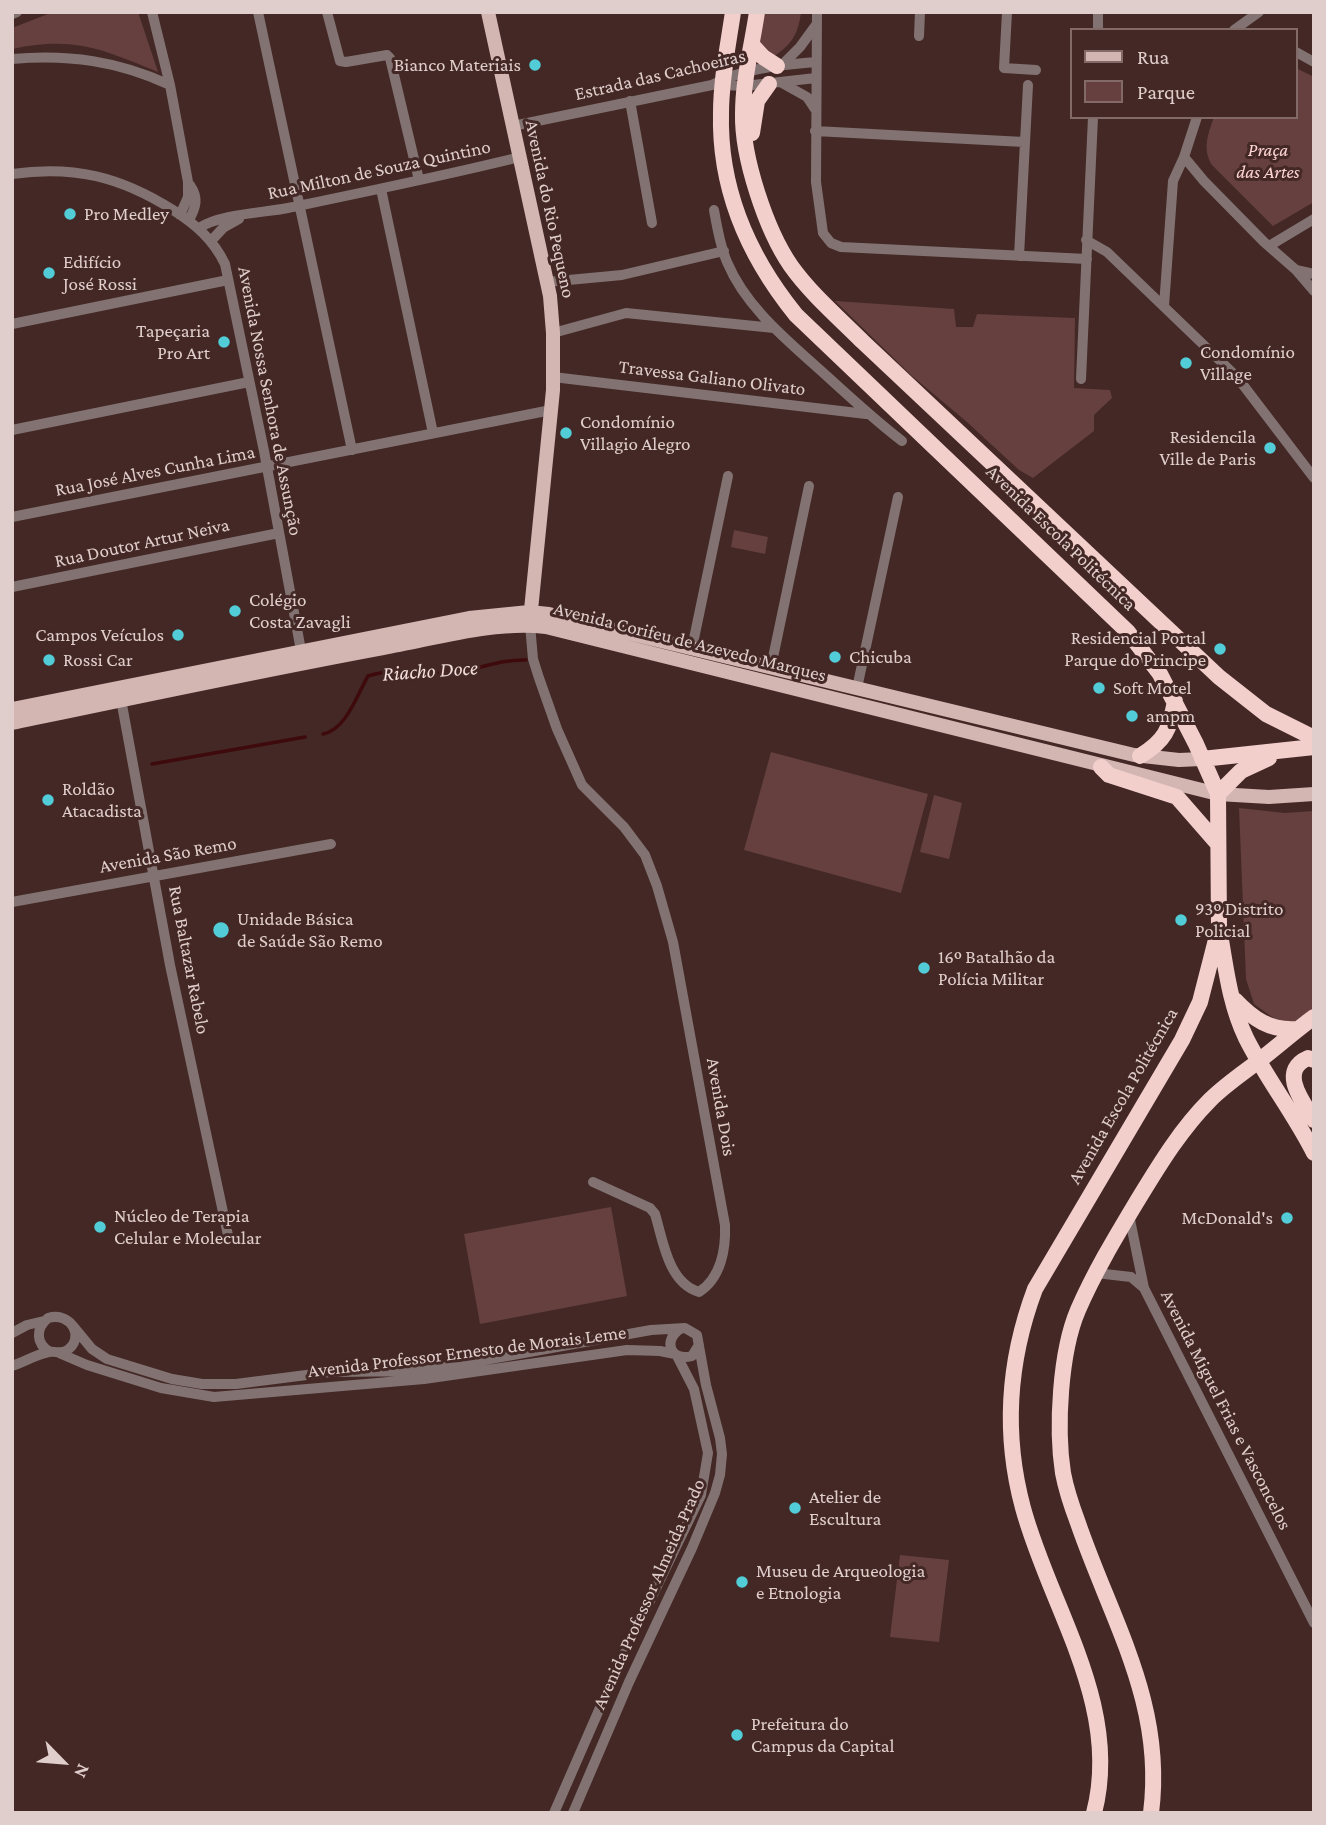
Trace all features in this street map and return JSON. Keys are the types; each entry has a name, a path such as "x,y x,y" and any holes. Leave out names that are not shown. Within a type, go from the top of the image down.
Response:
{"highway":[{"name":"Avenida Escola Politécnica","path":"733,12 720,116 723,160 732,200 745,236 777,291 796,315 1128,632 1149,656 1175,701 1218,794 1220,928 1200,1002 1192,1022 1035,1289 1024,1318 1010,1398 1014,1473 1024,1510 1082,1666 1099,1734 1100,1784 1094,1813"},
{"name":"Avenida Escola Politécnica","path":"757,12 745,80 743,130 759,196 782,252 792,268 862,341 1219,677 1266,714 1314,738"},
{"path":"752,45 763,57 779,65"},
{"path":"750,164 757,101 776,84"},
{"path":"1140,756 1161,740 1171,720 1175,701"},
{"name":"Avenida Corifeu de Azevedo Marques","path":"1202,759 1314,747"},
{"path":"1218,794 1241,771 1285,751"},
{"path":"1101,766 1109,775 1177,797 1219,844"},
{"path":"1220,928 1230,996 1245,1035 1314,1153"},
{"path":"1230,996 1268,1026 1280,1030 1297,1029"},
{"path":"1151,1813 1154,1768 1150,1723 1142,1692 1128,1648 1078,1523 1063,1475 1060,1416 1069,1339 1077,1312 1096,1273 1158,1166 1189,1123 1228,1083 1314,1017"},
{"path":"1314,1060 1308,1058 1300,1061 1294,1070 1293,1083 1314,1120"}],"main road":[{"name":"Avenida do Rio Pequeno","path":"488,12 547,282 553,332 551,410 529,619"},
{"name":"Avenida Corifeu de Azevedo Marques","path":"12,709 120,693 302,656 471,632 549,614 1140,756 1179,760 1202,759"},
{"name":"Avenida Corifeu de Azevedo Marques","path":"529,619 546,627 1218,794 1269,797 1314,794"},
{"name":"Avenida Corifeu de Azevedo Marques","path":"12,723 120,693"}],"street":[{"path":"152,12 170,85 188,182 185,218"},
{"path":"258,12 352,450"},
{"path":"327,12 340,61 387,55 390,58 419,180"},
{"path":"817,12 816,182 820,221 828,240 841,247 1087,258"},
{"path":"919,36 920,12"},
{"path":"1007,12 1003,68 1036,70"},
{"path":"1238,27 1259,12"},
{"path":"779,65 800,47 817,25"},
{"path":"1298,53 1314,62"},
{"path":"12,59 91,59 125,67 170,85"},
{"name":"Estrada das Cachoeiras","path":"745,80 779,65 816,62"},
{"name":"Estrada das Cachoeiras","path":"513,126 723,82 745,80 776,84 816,78"},
{"path":"776,84 807,97 815,109"},
{"path":"1019,256 1028,85"},
{"path":"630,100 652,223"},
{"path":"1081,379 1093,119"},
{"path":"1164,306 1173,181 1196,119"},
{"path":"815,131 1024,142"},
{"name":"Rua Milton de Souza Quintino","path":"199,228 214,220 381,189 520,157"},
{"path":"1184,157 1204,181 1296,270 1314,291"},
{"name":"Avenida Nossa Senhora de Assunção","path":"12,174 80,172 106,178 145,193 199,228 211,241 225,264 302,656"},
{"path":"185,218 196,207 197,199 188,182"},
{"path":"381,189 433,433"},
{"path":"196,207 203,216 214,220"},
{"path":"713,210 726,261 743,289 774,328 866,414 902,441"},
{"name":"Rua Milton de Souza Quintino","path":"211,241 223,228 246,216"},
{"path":"1269,246 1314,219"},
{"path":"1086,240 1107,252 1237,377 1314,478"},
{"path":"547,282 622,275 724,251"},
{"path":"1296,270 1314,274"},
{"path":"12,324 228,281"},
{"path":"553,332 626,313 774,328"},
{"name":"Travessa Galiano Olivato","path":"553,377 866,414"},
{"path":"12,430 249,382"},
{"name":"Rua José Alves Cunha Lima","path":"12,517 551,410"},
{"path":"692,649 728,476"},
{"path":"771,667 809,486"},
{"path":"857,688 898,497"},
{"name":"Rua Doutor Artur Neiva","path":"12,587 279,533"},
{"name":"Avenida Dois","path":"529,619 533,659 557,729 582,785 624,827 645,855 673,942 725,1225 718,1270 705,1288 699,1292 690,1290 678,1279 655,1214 650,1208 593,1182"},
{"name":"Rua Baltazar Rabelo","path":"120,693 170,965 229,1240"},
{"name":"Avenida São Remo","path":"12,902 331,844"},
{"name":"Avenida Miguel Frias e Vasconcelos","path":"1129,1215 1144,1288 1314,1623"},
{"name":"Avenida Miguel Frias e Vasconcelos","path":"1096,1273 1131,1277 1144,1288"},
{"path":"12,1333 27,1325 58,1316 73,1326 75,1336 72,1345 12,1366"},
{"path":"44,1321 38,1332 41,1344 55,1353"},
{"name":"Avenida Professor Ernesto de Morais Leme","path":"73,1326 92,1349 107,1359 172,1379 213,1384 236,1384 330,1372 424,1371 651,1330 680,1329"},
{"path":"680,1329 691,1329 697,1335 699,1343 698,1350 692,1356 684,1358 670,1349 673,1333 680,1329"},
{"name":"Avenida Professor Almeida Prado","path":"573,1813 629,1682 696,1539 720,1475 720,1437 706,1385 699,1343"},
{"name":"Avenida Professor Ernesto de Morais Leme","path":"55,1353 161,1388 214,1397 425,1379 627,1350 660,1351 676,1355"},
{"name":"Avenida Professor Almeida Prado","path":"554,1813 616,1671 701,1495 708,1453 694,1389 676,1355"},
{"path":"616,1671 619,1678 629,1682"},
{"path":"607,1692 618,1690 624,1695"}],"green space":[{"path":"53,12 138,12 158,72 103,51 71,44 34,45 12,49 12,28"},
{"path":"764,12 801,12 792,40 770,59 758,48"},
{"name":"Praça das Artes","path":"1298,69 1314,77 1314,202 1273,226 1212,165 1207,153 1213,119 1298,119"},
{"path":"835,301 954,309 956,327 973,327 977,314 1075,318 1074,388 1110,390 1112,398 1094,415 1094,431 1033,478 1019,470 912,376"},
{"path":"734,530 768,537 765,554 731,547"},
{"path":"771,752 928,794 901,893 744,850"},
{"path":"934,795 962,803 949,859 920,852"},
{"path":"1239,808 1285,813 1314,811 1314,1010 1296,1022 1279,1022 1254,1004 1246,979"},
{"path":"611,1207 627,1296 480,1324 464,1234"},
{"path":"900,1555 949,1560 939,1642 890,1637"}],"waterway":[{"name":"Riacho Doce","path":"323,734 331,731 344,719 368,676 400,671 450,673 506,661 526,660"},
{"name":"Riacho Doce","path":"152,764 305,737"}],"place":[{"name":"Bianco Materiais","path":"535,65"},
{"name":"Pro Medley","path":"70,214"},
{"name":"Edifício José Rossi","path":"49,273"},
{"name":"Tapeçaria Pro Art","path":"224,342"},
{"name":"Condomínio Village","path":"1186,363"},
{"name":"Condomínio Villagio Alegro","path":"566,433"},
{"name":"Residencila Ville de Paris","path":"1270,448"},
{"name":"Colégio Costa Zavagli","path":"235,611"},
{"name":"Campos Veículos","path":"178,635"},
{"name":"Residencial Portal Parque do Principe","path":"1220,649"},
{"name":"Chicuba","path":"835,657"},
{"name":"Rossi Car","path":"49,660"},
{"name":"Soft Motel","path":"1099,688"},
{"name":"ampm","path":"1132,716"},
{"name":"Roldão Atacadista","path":"48,800"},
{"name":"93º Distrito Policial","path":"1181,920"},
{"name":"Unidade Básica de Saúde São Remo","path":"221,930"},
{"name":"16º Batalhão da Polícia Militar","path":"924,968"},
{"name":"McDonald's","path":"1287,1218"},
{"name":"Núcleo de Terapia Celular e Molecular","path":"100,1227"},
{"name":"Atelier de Escultura","path":"795,1508"},
{"name":"Museu de Arqueologia e Etnologia","path":"742,1582"},
{"name":"Prefeitura do Campus da Capital","path":"737,1735"}]}
